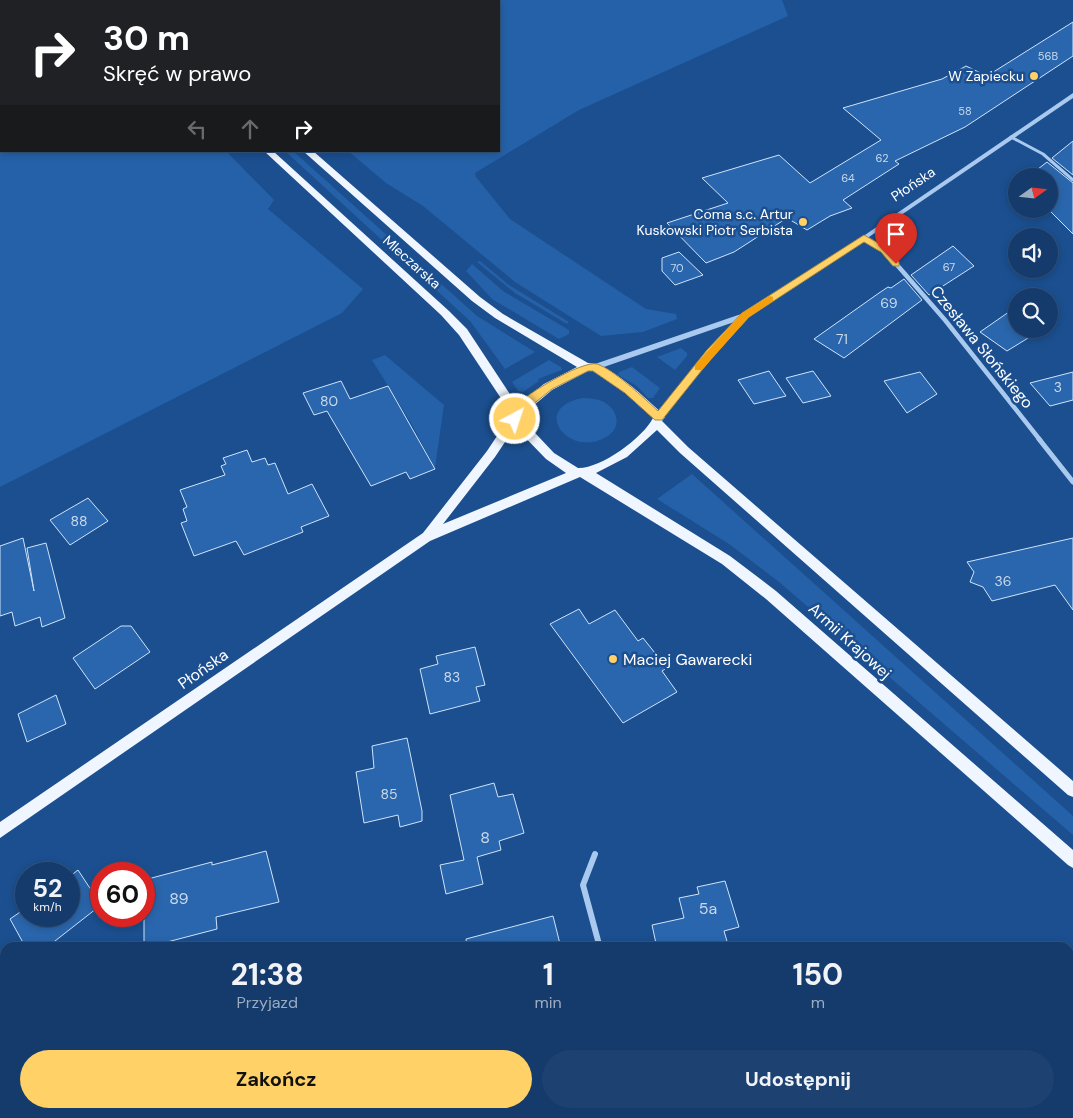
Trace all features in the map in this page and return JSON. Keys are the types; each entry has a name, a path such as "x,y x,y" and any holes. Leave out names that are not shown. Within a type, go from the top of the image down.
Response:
{"main road":[{"name":"Mleczarska","path":"269,152 445,313 462,332 515,415 542,450 581,473"},
{"name":"Mleczarska","path":"308,152 476,299 499,316 629,390 658,420"},
{"name":"Płońska","path":"426,536 515,415 548,386 591,367"},
{"name":"Płońska","path":"0,831 426,536 581,473 629,451 658,420"},
{"path":"658,420 684,450 1073,790"},
{"name":"Armii Krajowej","path":"581,473 726,560 771,595 1073,860"}],"street":[{"name":"Płońska","path":"658,420 711,352 746,315 864,238 1073,95"},
{"path":"1011,137 1043,154 1073,180"},
{"name":"Czesława Słońskiego","path":"864,238 884,250 945,320 1073,482"},
{"name":"Płońska","path":"591,367 746,315"},
{"path":"595,854 583,885 598,942"}],"shaded area":[{"path":"500,0 782,0 788,16 579,110 475,173 476,177 510,219 646,309 676,314 677,319 643,332 601,336 515,282 423,206 386,183 349,152 500,152"},
{"path":"0,152 227,152 274,200 268,209 363,289 342,313 0,487"},
{"path":"286,152 294,152 477,316 535,352 505,369 470,321"},
{"path":"480,261 509,285 569,322 567,324 515,293 477,262"},
{"path":"472,264 503,291 569,330 569,334 559,339 492,299 466,271"},
{"path":"681,348 687,353 687,356 675,370 657,357"},
{"path":"385,355 444,405 435,468 411,423 372,360"},
{"path":"549,360 561,367 562,370 538,379 539,381 523,392 518,391 512,382"},
{"path":"632,367 660,388 653,398 648,398 637,386 618,375 619,372"},
{"path":"583,398 602,401 612,408 615,413 615,429 606,437 592,442 579,442 568,437 560,429 557,421 559,411 567,403"},
{"path":"692,474 1073,816 1073,835 779,582 729,544 657,499"}],"building":[{"path":"1073,22 1073,56 965,127 895,161 899,164 843,200 852,208 830,216 807,230 787,218 734,252 706,263 667,223 728,203 702,178 779,155 810,183 881,140 843,108 942,79 966,66 987,76"},
{"path":"1073,141 1073,175 1052,158"},
{"path":"1047,162 1054,168 1039,168"},
{"path":"1058,171 1073,183 1073,234 1057,218"},
{"path":"953,246 974,266 929,295 911,275"},
{"path":"679,252 703,275 675,285 662,271 662,258"},
{"path":"904,279 922,300 844,358 814,339 888,287 891,288"},
{"path":"1008,313 1008,338 1028,338 1007,351 980,332"},
{"path":"769,371 786,396 754,404 738,380"},
{"path":"813,371 831,396 803,403 786,378"},
{"path":"920,372 937,394 907,413 884,381"},
{"path":"1073,372 1073,400 1050,406 1030,383"},
{"path":"341,381 350,399 388,386 435,469 410,479 406,472 371,486 327,411 314,415 303,393"},
{"path":"247,450 252,462 265,458 268,465 275,463 288,494 312,484 329,516 301,527 303,532 244,555 236,541 194,556 181,523 187,521 183,509 187,507 180,490 225,475 221,466 226,464 223,458"},
{"path":"88,498 108,521 70,545 50,520"},
{"path":"23,538 34,591 27,548 46,543 65,618 42,627 40,617 15,626 12,612 0,616 0,546"},
{"path":"1073,538 1073,610 1055,585 992,601 983,587 970,582 974,572 967,562"},
{"path":"579,609 589,624 615,610 638,641 643,638 667,668 662,671 677,692 623,723 550,624"},
{"path":"121,626 131,626 150,652 95,689 73,658"},
{"path":"475,647 485,685 476,687 480,701 430,714 420,669 438,664 436,656"},
{"path":"56,695 66,724 27,742 18,714"},
{"path":"407,738 422,811 422,821 400,827 398,815 364,823 356,772 374,768 372,746"},
{"path":"494,783 498,797 513,794 524,833 499,841 501,850 477,857 483,884 446,894 440,865 464,860 450,795"},
{"path":"266,851 279,902 216,917 217,929 167,942 144,942 144,927 155,927 155,877 212,862 212,865"},
{"path":"80,873 90,888 90,914 80,921"},
{"path":"725,881 739,927 724,931 727,942 656,942 652,925 684,918 679,898 699,894 697,887"},
{"path":"15,916 15,927 73,927 54,942 23,942 10,919"},
{"path":"553,916 560,942 466,942 466,939"}],"slow traffic":[{"path":"698,368 746,315 770,299"}],"place":[{"name":"W Zapiecku","path":"1034,76"},
{"name":"Coma s.c. Artur Kuskowski Piotr Serbista","path":"803,222"},
{"name":"Maciej Gawarecki","path":"613,659"}],"route":[{"path":"515,419 516,412 548,386 586,368 595,367 629,390 659,417 711,352 746,315 864,238 884,250 896,264"}]}
